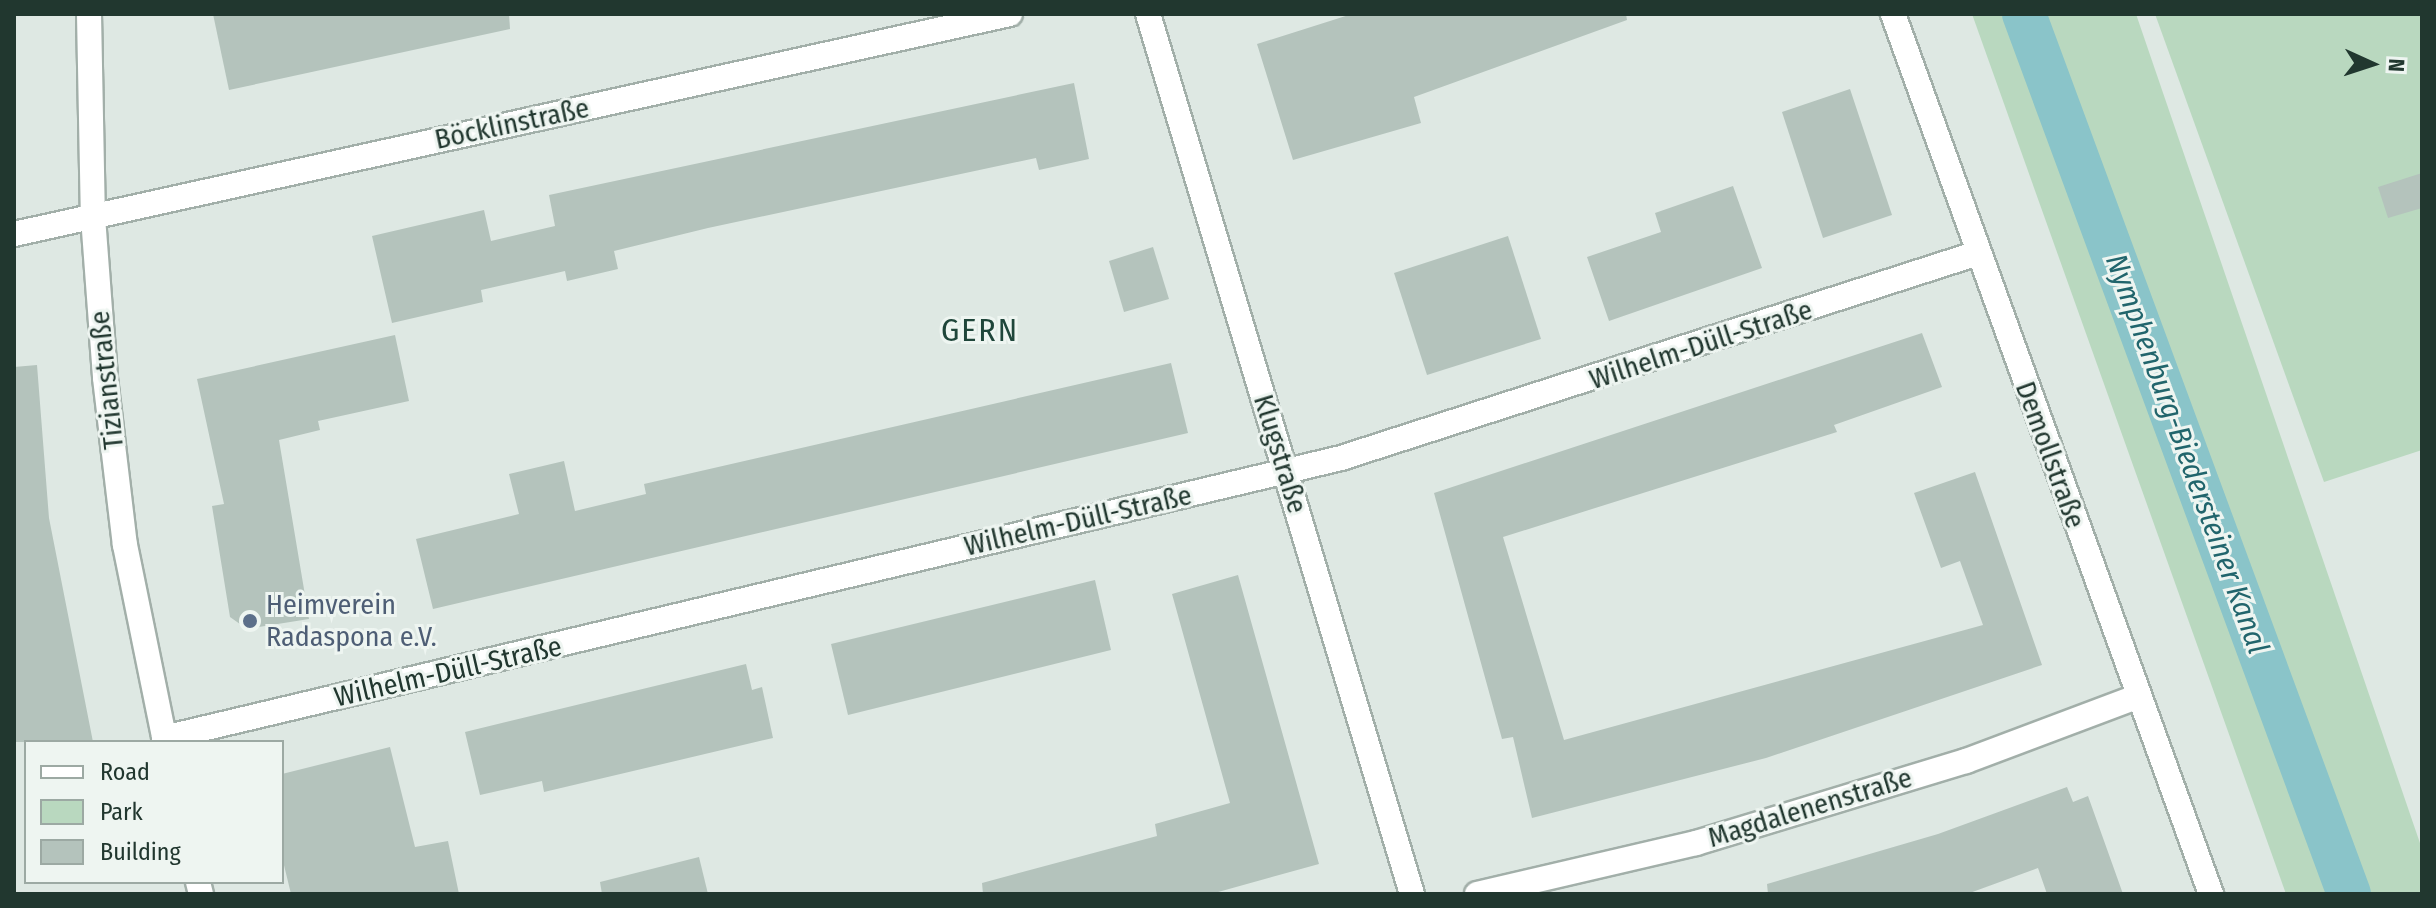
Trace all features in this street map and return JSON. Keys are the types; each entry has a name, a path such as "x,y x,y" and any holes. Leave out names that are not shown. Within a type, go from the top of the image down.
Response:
{"street":[{"name":"Tizianstraße","path":"89,14 93,217 125,545 164,740"},
{"name":"Böcklinstraße","path":"14,234 1010,14"},
{"name":"Klugstraße","path":"1148,14 1208,228 1286,472 1412,894"},
{"name":"Demollstraße","path":"1893,14 2136,697 2211,894"},
{"name":"Wilhelm-Düll-Straße","path":"164,740 1286,472 1607,376 1978,253"},
{"name":"Magdalenenstraße","path":"1477,894 1696,843 1966,761 2136,697"}],"green space":[{"path":"1972,14 2136,14 2422,849 2422,894 2286,894"},
{"path":"2155,14 2422,14 2422,450 2324,482"}],"building":[{"path":"213,14 509,14 510,29 229,90"},
{"path":"1352,14 1626,14 1627,20 1414,97 1421,123 1293,160 1257,44"},
{"path":"1074,83 1089,159 1039,170 1036,158 708,228 614,251 618,269 567,281 565,271 481,290 483,302 392,323 372,236 484,210 491,241 555,226 549,195"},
{"path":"1850,89 1892,215 1823,238 1782,112"},
{"path":"2422,173 2422,208 2388,218 2378,187"},
{"path":"1733,186 1762,268 1609,321 1587,257 1661,232 1655,213"},
{"path":"1508,236 1541,339 1427,375 1394,273"},
{"path":"1153,247 1169,299 1124,312 1109,261"},
{"path":"1922,333 1942,387 1834,425 1837,432 1503,537 1564,740 1983,625 1960,561 1941,568 1914,493 1975,472 2042,665 1766,758 1532,818 1513,737 1502,739 1434,493"},
{"path":"395,335 409,401 318,421 320,430 279,440 309,619 247,629 230,617 212,506 224,504 197,379"},
{"path":"1171,363 1188,433 433,609 416,539 519,514 509,474 564,461 575,511 646,494 644,484"},
{"path":"37,365 49,518 93,740 14,742 14,367"},
{"path":"1238,575 1319,864 1211,894 983,894 982,883 1157,836 1155,824 1230,803 1172,594"},
{"path":"1095,580 1111,650 848,715 831,644"},
{"path":"746,664 752,690 762,687 773,738 544,792 542,781 480,795 465,732"},
{"path":"390,747 415,847 448,841 459,894 291,894 284,865 284,774"},
{"path":"2067,787 2073,802 2088,796 2123,894 2047,894 2038,868 1967,894 1768,894 1767,884 1938,834"},
{"path":"699,857 708,894 602,894 600,882"}],"waterway":[{"name":"Nymphenburg-Biedersteiner Kanal","path":"2024,14 2349,894"}],"place":[{"name":"Heimverein Radaspona e.V.","path":"250,621"}],"district":[{"name":"GERN","path":"980,330"}]}
